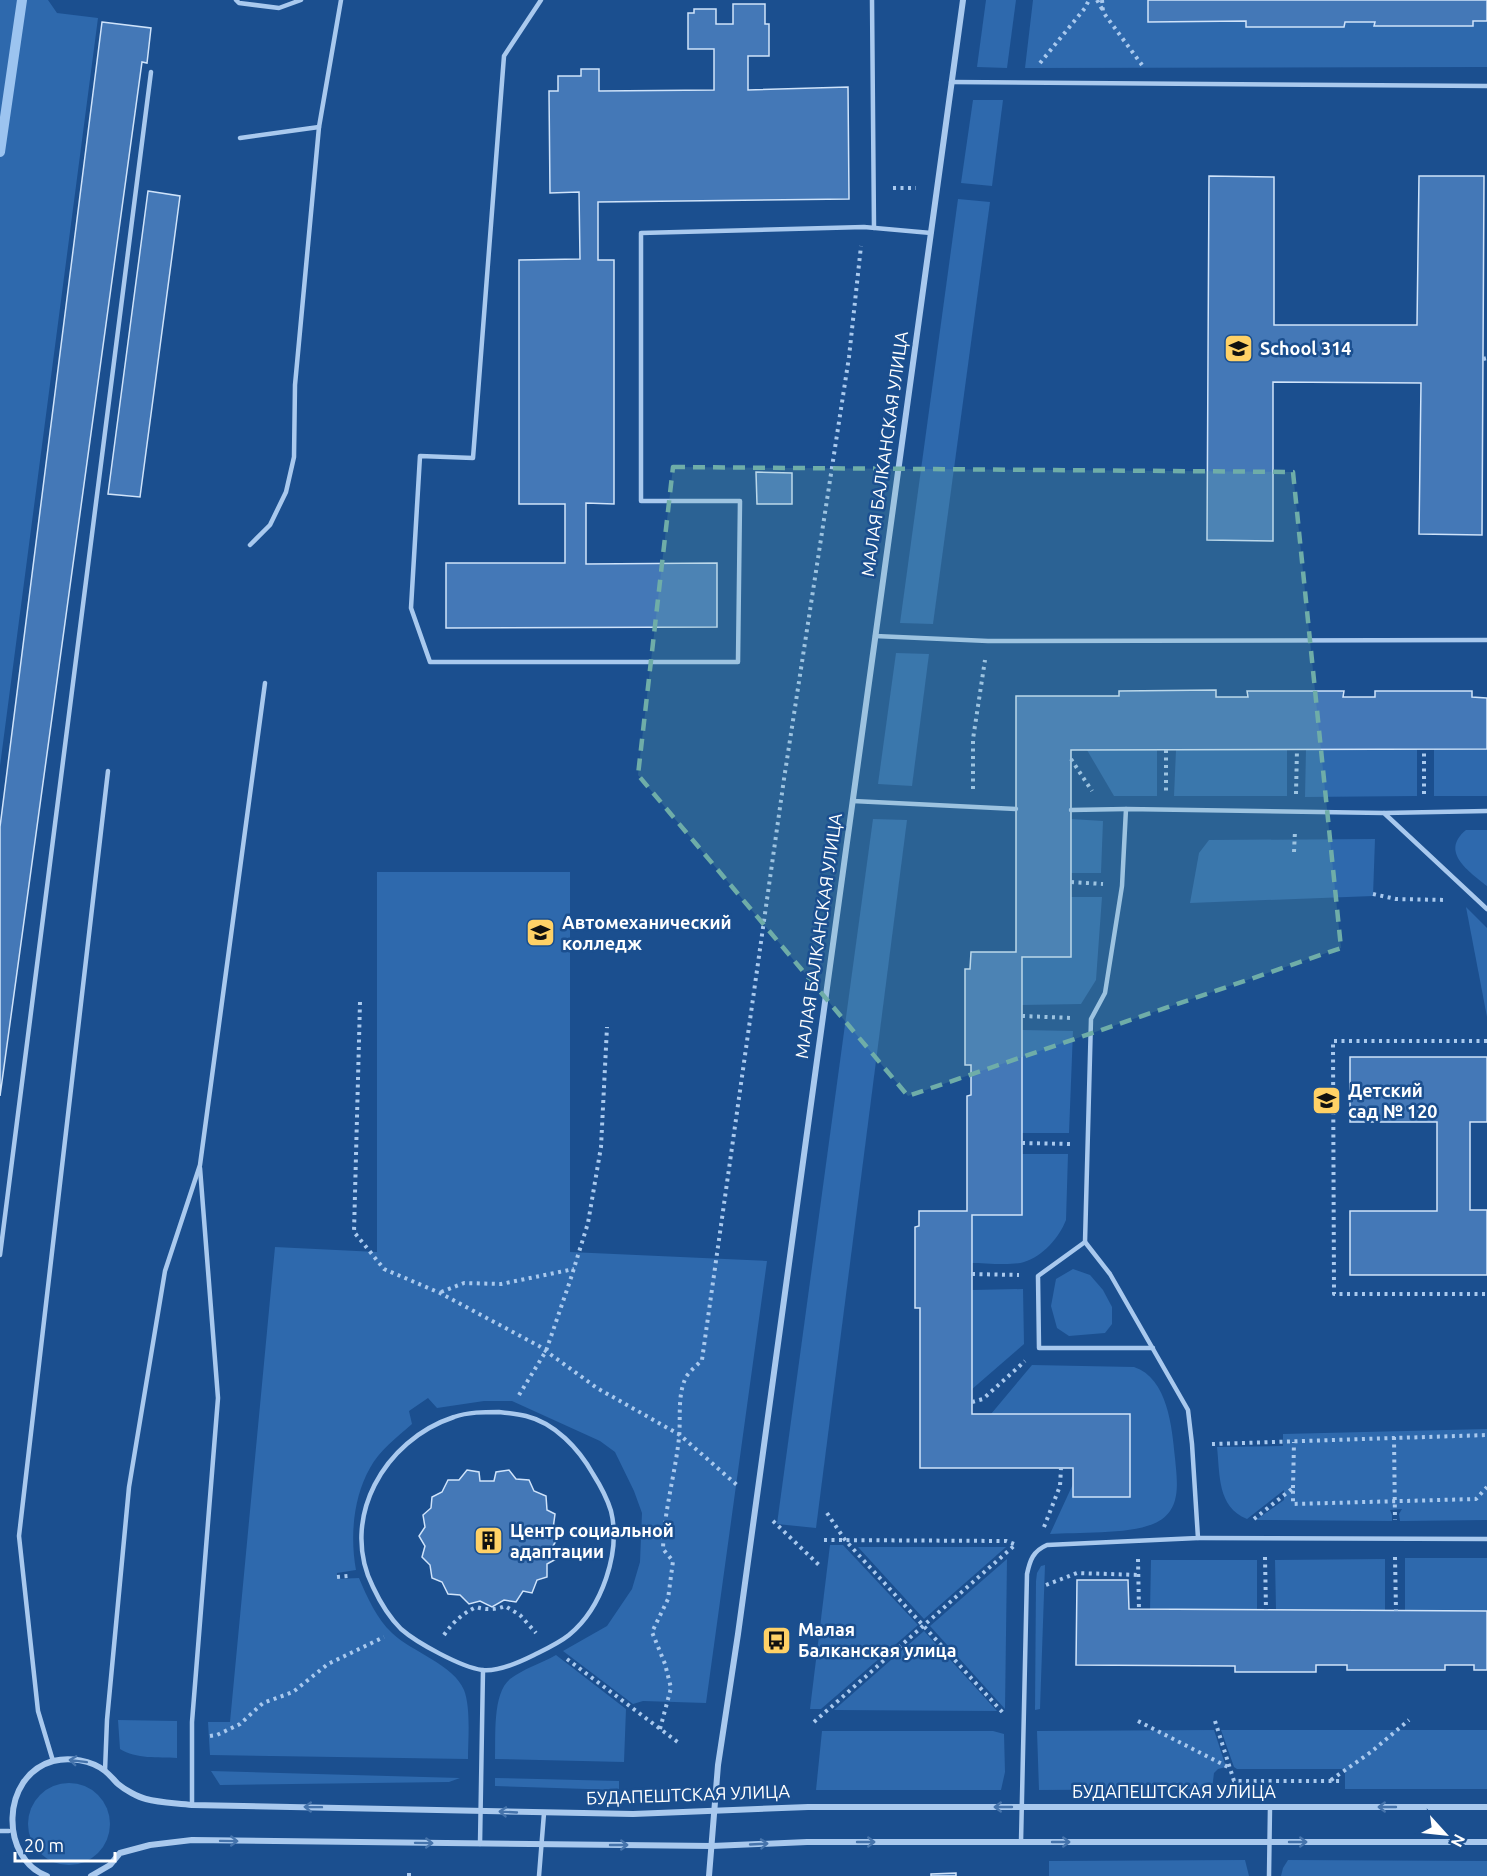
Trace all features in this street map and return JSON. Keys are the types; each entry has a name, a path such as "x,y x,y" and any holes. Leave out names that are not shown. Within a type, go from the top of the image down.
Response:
{"street":[{"name":"МАЛАЯ БАЛКАНСКАЯ УЛИЦА","path":"709,1876 718,1765 963,0"},
{"name":"БУДАПЕШТСКАЯ УЛИЦА","path":"53,1761 71,1759 89,1762 105,1771 120,1786 146,1799 192,1805 544,1813 714,1811 807,1807 1487,1807"},
{"path":"47,1876 27,1864 16,1849 9,1831 9,1813 14,1796 23,1780 37,1769 53,1761"},
{"path":"91,1876 98,1875 120,1853 150,1845 192,1840 712,1846 807,1842 1487,1842"}],"lane":[{"path":"236,0 239,3 279,8 301,0"},
{"path":"250,545 270,525 286,492 294,458 295,385 319,128 341,0"},
{"path":"541,0 504,56 473,458 420,456 411,608 430,662 738,662 740,501 641,501 642,233 864,227 931,232"},
{"path":"872,0 874,228"},
{"path":"0,1255 152,72"},
{"path":"951,82 1487,87"},
{"path":"240,138 319,128"},
{"path":"875,636 988,641 1487,640"},
{"path":"105,1771 107,1720 129,1487 165,1271 200,1165 265,683"},
{"path":"53,1761 38,1711 19,1536 108,771"},
{"path":"853,801 1016,809"},
{"path":"1126,809 1122,886 1105,993 1091,1019 1085,1242 1110,1274 1188,1410 1198,1538"},
{"path":"1071,810 1166,809 1384,813 1487,811"},
{"path":"1384,813 1487,909"},
{"path":"192,1805 192,1737 219,1398 200,1165"},
{"path":"1085,1242 1038,1276 1039,1348 1153,1348"},
{"path":"499,1412 527,1416 543,1422 561,1435 588,1465 605,1495 613,1527 606,1579 597,1600 570,1635 551,1647 502,1667 483,1670 450,1659 402,1629 382,1603 365,1570 362,1553 362,1533 366,1509 371,1492 382,1470 413,1439 455,1416 499,1412"},
{"path":"1021,1842 1027,1574 1030,1560 1037,1549 1047,1545 1198,1538 1487,1539"},
{"path":"480,1844 483,1670"},
{"path":"1269,1876 1270,1807"},
{"path":"539,1876 544,1813"},
{"path":"0,1831 9,1831"}],"path":[{"path":"1026,84 1089,0"},
{"path":"1097,0 1126,45 1158,85"},
{"path":"1102,0 1103,12"},
{"path":"660,1729 671,1688 665,1664 652,1632 668,1599 673,1561 663,1549 666,1509 680,1435 679,1407 686,1377 702,1360 784,779 849,357 864,227"},
{"path":"973,799 973,739 985,659"},
{"path":"1423,813 1424,749"},
{"path":"1166,750 1166,809"},
{"path":"1071,759 1098,801 1098,809"},
{"path":"1071,882 1122,886"},
{"path":"1373,894 1396,898 1478,901"},
{"path":"360,1002 354,1232 384,1269 440,1293 546,1351 597,1388 680,1435 736,1484 820,1566"},
{"path":"1022,1016 1091,1019"},
{"path":"519,1397 546,1351 588,1223 601,1147 607,1027"},
{"path":"1487,1041 1333,1041 1333,1053 1334,1294 1487,1294"},
{"path":"1022,1143 1086,1145"},
{"path":"440,1293 464,1283 501,1284 574,1269"},
{"path":"972,1274 1038,1276"},
{"path":"972,1402 983,1399 1039,1348"},
{"path":"1192,1444 1487,1436"},
{"path":"1294,1442 1293,1504 1476,1499 1487,1487"},
{"path":"824,1540 1006,1541 1037,1549 1060,1486 1061,1468"},
{"path":"1230,1538 1293,1488"},
{"path":"827,1513 845,1540 1011,1722"},
{"path":"1265,1538 1266,1610"},
{"path":"1138,1541 1139,1610"},
{"path":"814,1722 1016,1545"},
{"path":"1044,1586 1077,1573 1139,1575"},
{"path":"442,1638 452,1623 463,1613 476,1606 483,1609 498,1609 505,1606 520,1615 539,1638 679,1743"},
{"path":"192,1737 217,1736 240,1724 262,1703 293,1692 328,1664 402,1629"},
{"path":"1329,1781 1371,1752 1409,1720"},
{"path":"1138,1721 1230,1768"},
{"path":"1215,1721 1234,1781 1341,1781"}],"highlighted area":[{"path":"673,467 1293,472 1341,948 908,1096 638,775"}],"shaded area":[{"path":"0,0 48,0 57,13 98,18 0,766"},
{"path":"986,0 1016,0 1007,68 977,67"},
{"path":"1033,0 1148,0 1148,22 1375,22 1375,26 1472,26 1473,21 1487,21 1487,67 1025,68"},
{"path":"973,100 1003,100 992,186 961,183"},
{"path":"958,199 990,202 933,624 900,623"},
{"path":"896,653 929,654 912,786 878,784"},
{"path":"1157,749 1157,796 1114,796 1087,750"},
{"path":"1287,749 1287,796 1174,796 1176,750"},
{"path":"1306,749 1417,749 1417,796 1305,797"},
{"path":"1434,749 1487,749 1487,796 1434,796"},
{"path":"873,819 907,820 816,1528 777,1524"},
{"path":"1071,819 1103,821 1101,873 1071,873"},
{"path":"1466,830 1487,830 1487,886 1466,868 1456,854 1458,838"},
{"path":"1375,839 1373,896 1190,903 1199,853 1209,840"},
{"path":"377,872 570,872 570,1252 767,1261 706,1703 643,1701 633,1704 563,1651 607,1626 632,1589 640,1562 642,1513 615,1452 600,1441 512,1401 484,1401 437,1408 428,1398 409,1411 412,1424 383,1450 370,1468 360,1492 354,1518 353,1544 356,1570 337,1573 337,1579 359,1578 377,1614 392,1633 442,1666 459,1681 468,1706 468,1759 210,1755 208,1722 230,1722 275,1247 377,1252"},
{"path":"1071,897 1102,897 1096,980 1081,1004 1022,1005 1022,957 1071,957"},
{"path":"1466,907 1487,928 1487,1017"},
{"path":"1022,1030 1073,1031 1069,1133 1022,1133"},
{"path":"1022,1154 1068,1154 1066,1220 1063,1227 1044,1251 1024,1262 971,1263 972,1215 1022,1215"},
{"path":"1073,1269 1090,1275 1103,1290 1112,1307 1112,1324 1105,1333 1069,1336 1057,1328 1051,1306 1056,1279"},
{"path":"1023,1289 1024,1344 971,1390 972,1290"},
{"path":"1032,1365 1134,1367 1154,1382 1161,1393 1170,1419 1177,1484 1175,1501 1171,1509 1159,1521 1122,1531 1050,1534 1073,1484 1073,1496 1130,1496 1130,1414 991,1414"},
{"path":"1487,1429 1487,1520 1400,1521 1399,1514 1402,1509 1390,1510 1392,1521 1256,1520 1284,1500 1284,1490 1247,1519 1237,1514 1230,1506 1222,1489 1217,1447 1283,1446 1283,1434"},
{"path":"830,1545 843,1545 918,1625 821,1709 810,1709"},
{"path":"858,1547 1006,1547 924,1619"},
{"path":"1405,1558 1487,1558 1487,1611 1405,1611"},
{"path":"1007,1559 1005,1709 930,1626"},
{"path":"1385,1559 1385,1611 1276,1610 1275,1560"},
{"path":"1151,1560 1257,1560 1257,1610 1150,1610"},
{"path":"1045,1565 1040,1709 1035,1710 1036,1581 1037,1573 1041,1566"},
{"path":"924,1631 997,1711 834,1710"},
{"path":"556,1655 626,1709 624,1762 495,1759 496,1716 504,1686 515,1675"},
{"path":"118,1720 177,1721 177,1758 140,1756 120,1749"},
{"path":"1214,1730 1226,1767 1214,1773 1212,1789 1039,1790 1037,1731"},
{"path":"1221,1730 1487,1730 1487,1789 1345,1789 1345,1769 1237,1769 1234,1767"},
{"path":"822,1731 993,1731 1004,1734 1005,1772 1001,1790 816,1790"},
{"path":"211,1771 460,1778 449,1782 220,1785"},
{"path":"495,1778 619,1781 619,1790 495,1786"},
{"path":"61,1783 77,1783 92,1790 103,1801 110,1816 107,1840 98,1853 77,1865 61,1865 46,1858 35,1847 28,1832 28,1816 35,1801 46,1790"},
{"path":"1245,1860 1249,1876 1049,1876 1049,1861"},
{"path":"1288,1860 1487,1861 1487,1876 1281,1876"}],"building":[{"path":"1148,0 1487,0 1487,21 1473,21 1473,26 1374,26 1375,22 1345,22 1344,27 1246,27 1246,21 1148,22"},
{"path":"733,4 765,4 765,24 769,24 769,56 748,56 748,90 848,87 849,199 598,202 598,260 614,260 614,504 586,503 586,564 717,563 717,627 446,628 446,563 565,563 565,504 519,504 519,260 580,259 579,192 550,193 549,91 558,91 558,76 581,76 581,69 599,69 599,91 714,90 714,49 688,49 688,13 694,13 694,9 716,9 716,24 733,24"},
{"path":"102,22 151,28 147,63 142,62 0,1096 0,827"},
{"path":"1209,176 1274,177 1274,325 1417,325 1419,176 1484,176 1482,535 1419,534 1421,383 1273,382 1273,541 1207,540"},
{"path":"148,191 180,196 140,497 108,494"},
{"path":"756,472 792,473 792,504 757,504"},
{"path":"1216,690 1216,697 1248,697 1247,691 1344,691 1343,697 1375,697 1375,691 1472,691 1472,697 1487,698 1487,749 1071,750 1071,957 1022,957 1022,1215 972,1215 972,1414 1130,1414 1130,1497 1073,1497 1073,1468 920,1468 920,1308 915,1308 915,1227 919,1226 919,1211 967,1211 967,1096 971,1095 971,1065 965,1065 965,969 970,969 971,952 1016,952 1016,696 1119,696 1119,691"},
{"path":"1350,1057 1487,1057 1487,1122 1470,1122 1470,1210 1487,1210 1487,1275 1350,1275 1350,1211 1437,1211 1437,1122 1350,1122"},
{"name":"Центр социальной адаптации","path":"467,1470 479,1472 480,1481 494,1481 496,1472 509,1470 516,1479 529,1480 534,1491 546,1496 547,1510 555,1514 553,1529 559,1536 553,1546 556,1559 547,1564 547,1577 537,1580 532,1593 523,1591 516,1602 504,1600 492,1607 480,1601 469,1604 460,1595 448,1594 442,1582 432,1578 430,1565 422,1557 425,1546 419,1536 425,1527 423,1515 431,1508 432,1497 442,1492 448,1480 459,1480"},
{"path":"1077,1580 1128,1580 1129,1609 1487,1611 1487,1670 1474,1670 1474,1665 1445,1665 1445,1670 1347,1670 1347,1665 1316,1665 1316,1672 1235,1672 1235,1666 1076,1665"},
{"path":"956,1873 956,1876 931,1876 931,1874"}],"waterway":[{"path":"0,152 22,0"}],"place":[{"name":"School 314","path":"1239,349"},
{"name":"Автомеханический колледж","path":"541,933"},
{"name":"Детский сад № 120","path":"1327,1101"},
{"name":"Центр социальной адаптации","path":"489,1541"},
{"name":"Малая Балканская улица","path":"777,1640"}]}
